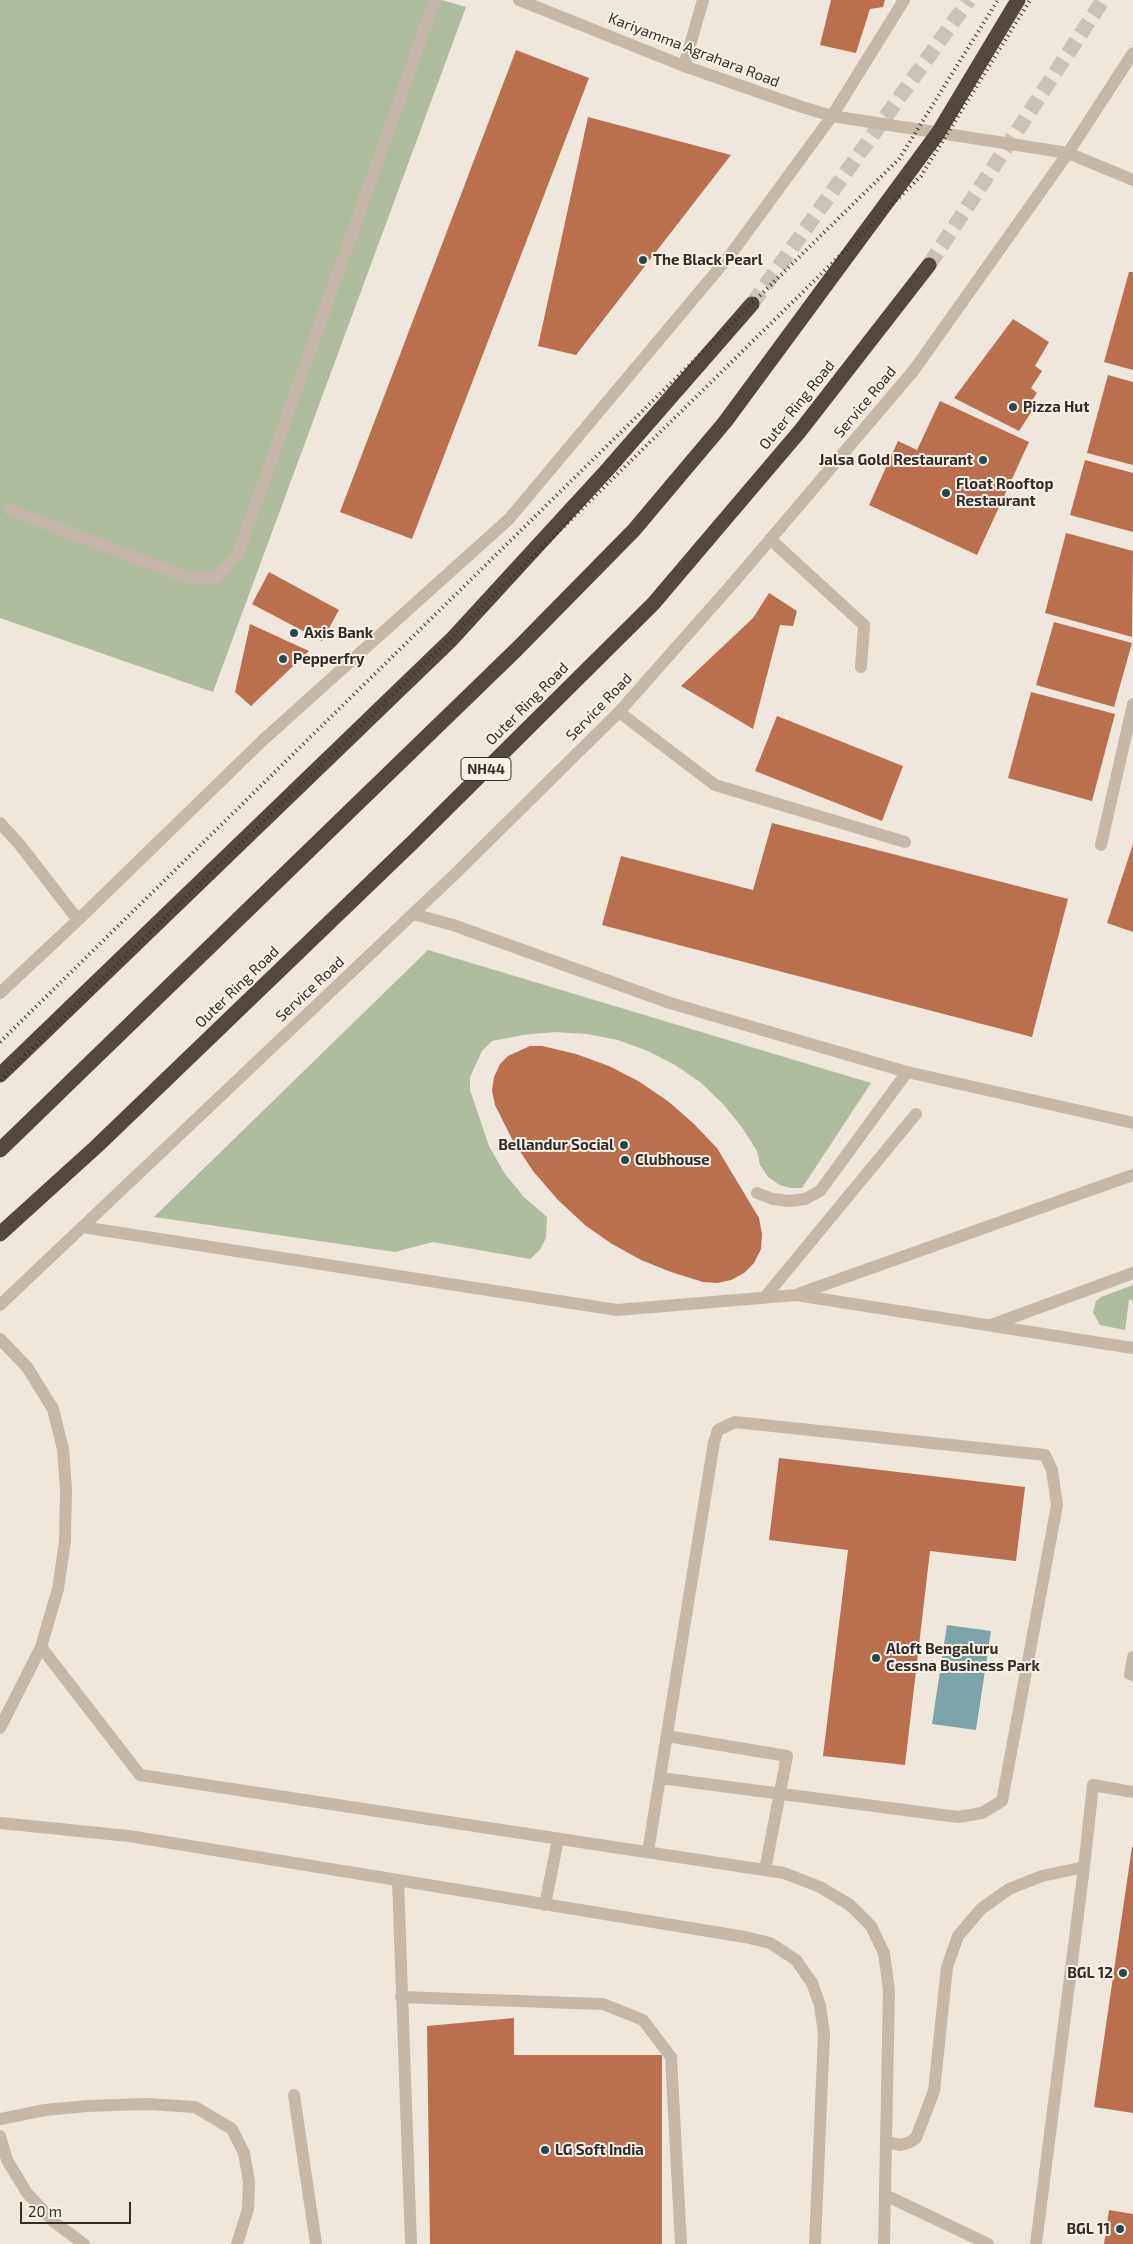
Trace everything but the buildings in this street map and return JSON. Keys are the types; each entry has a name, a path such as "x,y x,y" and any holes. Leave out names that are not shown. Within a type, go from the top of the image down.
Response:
{"highway":[{"path":"0,1150 517,649 634,530 724,422 938,133 1018,0"},
{"name":"Outer Ring Road","path":"0,1234 96,1146 414,841 653,604 800,431 929,265"},
{"path":"0,1075 452,639 608,469 752,304"}],"street":[{"path":"10,510 189,578 216,578 238,554 435,0"},
{"name":"Kariyamma Agrahara Road","path":"518,0 684,66 832,116 1068,153 1133,180"},
{"path":"684,66 703,0"},
{"path":"0,993 262,741 509,518 730,254 832,116 904,0"},
{"name":"Service Road","path":"0,1304 413,914 619,712 914,370 1068,153 1133,53"},
{"path":"770,539 864,625 861,667"},
{"path":"1101,845 1133,704"},
{"path":"619,712 716,784 905,842"},
{"path":"0,823 20,845 78,920"},
{"path":"413,914 453,925 670,1003 907,1072 1133,1123"},
{"path":"757,1192 773,1199 789,1201 805,1199 820,1191 907,1072"},
{"path":"766,1297 916,1114"},
{"path":"82,1227 617,1310 796,1294 1133,1175"},
{"path":"992,1325 1133,1273"},
{"path":"796,1294 1133,1348"},
{"path":"0,1339 27,1367 53,1409 63,1449 66,1489 65,1541 58,1590 41,1647 0,1728"},
{"path":"648,1852 714,1442 718,1430 735,1422 1044,1456 1052,1470 1057,1505 1002,1801 982,1813 958,1817 660,1778"},
{"path":"41,1647 140,1775 784,1873 820,1887 850,1905 871,1926 884,1953 889,1990 884,2244"},
{"path":"1133,1657 1130,1674 1133,1675"},
{"path":"667,1736 787,1756 765,1870"},
{"path":"1036,2244 1093,1786 1133,1792"},
{"path":"0,1823 129,1836 745,1937 770,1943 796,1960 812,1983 820,2005 824,2034 815,2244"},
{"path":"545,1905 558,1839"},
{"path":"886,2142 901,2145 916,2138 934,2091 947,1967 958,1936 981,1909 1009,1889 1042,1876 1084,1867"},
{"path":"398,1881 411,2244"},
{"path":"402,1997 603,2004 643,2020 671,2057 681,2244"},
{"path":"294,2095 316,2244"},
{"path":"0,2119 45,2110 88,2106 147,2104 195,2107 232,2129 244,2154 249,2182 248,2209 237,2244"},
{"path":"0,2136 7,2160 27,2193 54,2222 84,2244"},
{"path":"885,2195 988,2244"}],"green space":[{"path":"0,0 442,0 466,7 213,692 0,618"},
{"path":"428,950 871,1083 802,1188 790,1188 780,1185 768,1177 760,1165 757,1151 741,1126 722,1103 700,1082 675,1065 648,1051 618,1040 587,1034 555,1032 523,1035 492,1041 482,1051 470,1077 470,1090 489,1146 505,1174 524,1197 547,1217 546,1238 540,1250 530,1259 433,1242 395,1252 154,1217"},
{"path":"1133,1285 1133,1300 1129,1300 1125,1330 1100,1325 1093,1312 1096,1301 1101,1297"}],"water":[{"path":"947,1625 991,1631 976,1730 932,1724"}],"tunnel":[{"path":"752,304 969,0"},
{"path":"929,265 1103,0"}],"railway":[{"path":"0,1042 899,159 998,0"},
{"path":"0,1080 921,176 1030,0"}],"place":[{"name":"The Black Pearl","path":"643,260"},
{"name":"Pizza Hut","path":"1013,407"},
{"name":"Jalsa Gold Restaurant","path":"983,460"},
{"name":"Float Rooftop Restaurant","path":"946,493"},
{"name":"Axis Bank","path":"294,633"},
{"name":"Pepperfry","path":"283,659"},
{"name":"Bellandur Social","path":"624,1145"},
{"name":"Clubhouse","path":"625,1160"},
{"name":"Aloft Bengaluru Cessna Business Park","path":"876,1658"},
{"name":"BGL 12","path":"1123,1973"},
{"name":"LG Soft India","path":"545,2150"},
{"name":"BGL 11","path":"1120,2229"}]}
